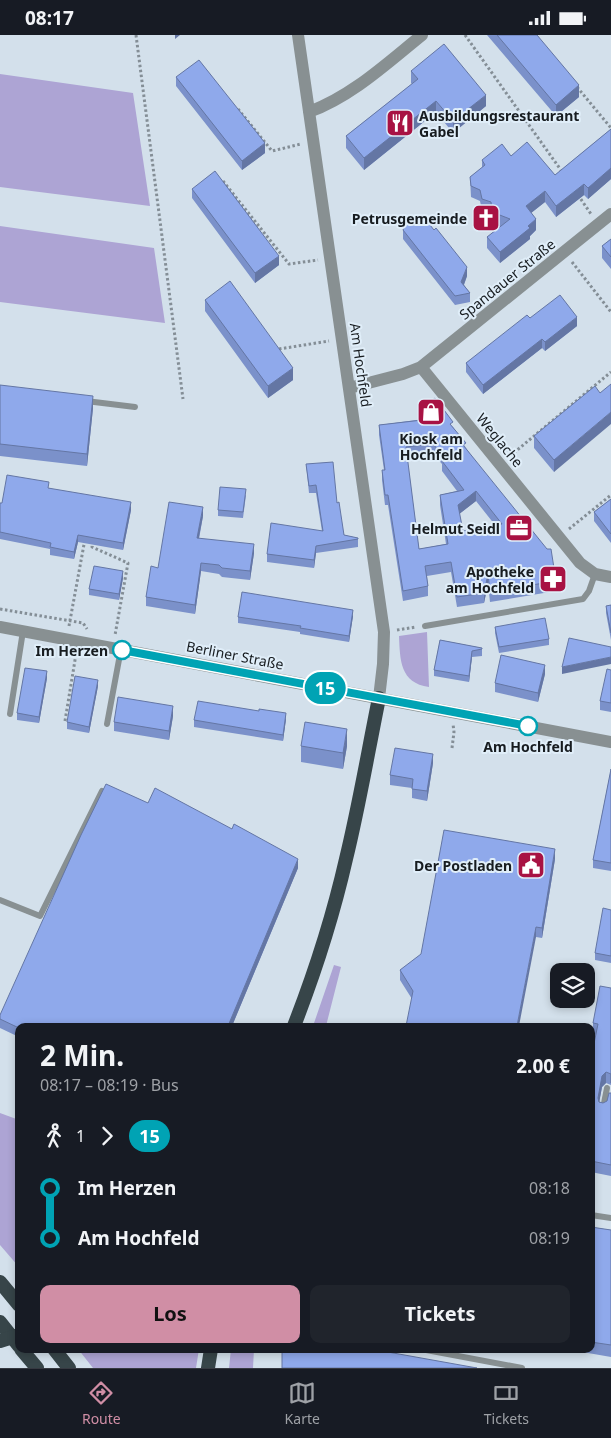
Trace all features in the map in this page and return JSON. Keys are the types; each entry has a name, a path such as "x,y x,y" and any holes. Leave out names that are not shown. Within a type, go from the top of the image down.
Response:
{"highway":[{"path":"295,1023 319,957 341,881 358,807 379,698"},
{"path":"0,1282 15,1300"},
{"path":"0,1322 15,1341"},
{"path":"0,1341 15,1336"},
{"path":"25,1353 36,1368"},
{"path":"57,1353 69,1368"},
{"path":"208,1368 210,1353"}],"street":[{"name":"Am Hochfeld","path":"298,35 384,632 379,698"},
{"path":"309,112 327,106 347,95 422,35"},
{"name":"Spandauer Straße","path":"421,367 611,214"},
{"path":"349,387 403,374 421,367"},
{"name":"Weglache","path":"421,367 580,563 595,574 611,577"},
{"name":"Berliner Straße","path":"0,627 611,742"}],"lane":[{"path":"77,400 135,407"},
{"path":"425,626 582,599 589,591 595,574"},
{"path":"10,714 23,631"},
{"path":"107,724 117,649"},
{"path":"0,900 40,917 102,791"},
{"path":"603,1109 608,1098 607,1088"},
{"path":"595,1216 611,1218"},
{"path":"442,1353 522,1368"}],"path":[{"path":"136,35 183,399"},
{"path":"465,35 568,180"},
{"path":"575,85 611,128"},
{"path":"236,107 272,151 314,141"},
{"path":"562,173 569,167"},
{"path":"223,181 289,264 330,258"},
{"path":"573,187 598,224"},
{"path":"563,252 611,312"},
{"path":"279,349 342,339"},
{"path":"274,342 283,357"},
{"path":"522,445 611,372"},
{"path":"582,519 611,495"},
{"path":"64,721 72,640 70,621 86,534"},
{"path":"93,539 92,547 128,563 117,649"},
{"path":"0,609 83,623"},
{"path":"384,632 425,626"},
{"path":"450,711 454,732 452,748"}],"shaded area":[{"path":"0,74 133,93 150,206 0,187"},
{"path":"0,226 154,248 165,323 0,302"},
{"path":"427,632 429,687 412,681 403,669 399,636"},
{"path":"334,965 341,967 327,1023 314,1023"},
{"path":"0,1113 15,1119 15,1262 0,1245"},
{"path":"81,1353 198,1353 196,1368 93,1368"},
{"path":"231,1353 254,1353 253,1368 229,1368"}],"building":[{"path":"497,35 537,35 579,85 556,105"},
{"name":"Ausbildungsrestaurant Gabel","path":"444,44 486,95 453,121 436,101 364,158 346,136 418,79 411,71"},
{"path":"199,60 265,143 242,161 176,77"},
{"path":"611,129 611,168 588,188 584,184 556,206 545,191 526,206 536,219 528,226 530,228 500,252 487,237 510,219 492,212 491,202 482,199 480,190 471,186 470,177 485,165 482,160 502,144 511,156 527,142 555,175"},
{"path":"215,171 279,256 255,273 192,189"},
{"path":"426,220 434,230 436,228 467,267 461,282 470,293 455,296 403,230 406,223"},
{"path":"611,239 611,257 602,246"},
{"path":"230,281 293,368 268,386 205,300"},
{"path":"560,295 577,317 545,342 542,339 483,385 466,363 527,315 530,318"},
{"path":"611,384 611,412 554,460 534,436 595,386 600,393"},
{"path":"0,385 93,396 87,454 0,444"},
{"path":"435,398 453,422 450,424 466,443 463,445 547,549 551,549 556,581 490,592 488,574 484,593 457,597 451,562 425,566 428,586 403,591 388,495 385,495 382,470 385,470 379,425 431,419 423,407","holes":["433,444 445,458 442,461 464,490 440,495 448,544 419,549 406,447","476,491 502,524 463,531 458,505"]},
{"path":"333,462 337,503 339,502 344,535 358,539 316,546 314,560 267,554 271,523 323,531 316,485 309,486 306,464"},
{"path":"7,475 49,482 48,488 131,502 123,543 78,535 74,552 50,547 51,543 0,532 0,503 2,503"},
{"path":"220,487 246,489 243,512 218,510"},
{"path":"611,499 611,534 594,512"},
{"path":"169,502 203,507 197,538 254,544 250,571 222,568 219,565 201,563 195,605 146,597 151,566 158,568"},
{"path":"94,566 123,571 119,594 89,589"},
{"path":"242,592 353,610 349,636 300,628 301,626 238,617"},
{"path":"611,605 611,633 606,606"},
{"path":"545,618 549,639 499,647 495,627"},
{"path":"569,638 611,647 611,657 562,667"},
{"path":"440,640 482,648 472,651 469,676 434,670"},
{"path":"501,655 545,665 538,693 495,683"},
{"path":"25,668 47,671 39,717 17,713"},
{"path":"607,669 611,670 611,703 600,701"},
{"path":"75,676 98,680 89,727 67,722"},
{"path":"118,697 173,706 169,731 114,722"},
{"path":"198,701 259,711 259,709 286,713 283,735 194,720"},
{"path":"305,722 347,729 343,753 301,746"},
{"path":"395,748 433,754 427,791 412,789 413,779 390,775"},
{"path":"611,769 611,863 593,860"},
{"path":"106,784 148,803 155,788 232,829 234,824 298,859 229,1023 15,1023 15,1026 0,1019 0,1015"},
{"path":"444,830 555,849 542,928 536,927 518,1023 407,1023 413,991 400,970 421,954"},
{"path":"603,908 611,910 611,956 595,953"},
{"path":"600,986 611,988 611,1074 606,1072 602,1076 598,1098 599,1102 603,1103 607,1101 609,1093 611,1093 611,1165 595,1162 595,1039 598,1024 593,1023"},
{"path":"595,1228 611,1230 611,1345 595,1343"},
{"path":"282,1353 393,1353 477,1368 282,1368"}],"bus line":[{"name":"15","path":"122,650 528,726"}],"place":[{"name":"Ausbildungsrestaurant Gabel","path":"400,123"},
{"name":"Petrusgemeinde","path":"486,218"},
{"name":"Kiosk am Hochfeld","path":"431,412"},
{"name":"Helmut Seidl","path":"519,528"},
{"name":"Apotheke am Hochfeld","path":"553,579"},
{"name":"Im Herzen","path":"122,650"},
{"name":"Am Hochfeld","path":"528,726"},
{"name":"Der Postladen","path":"531,865"}]}
